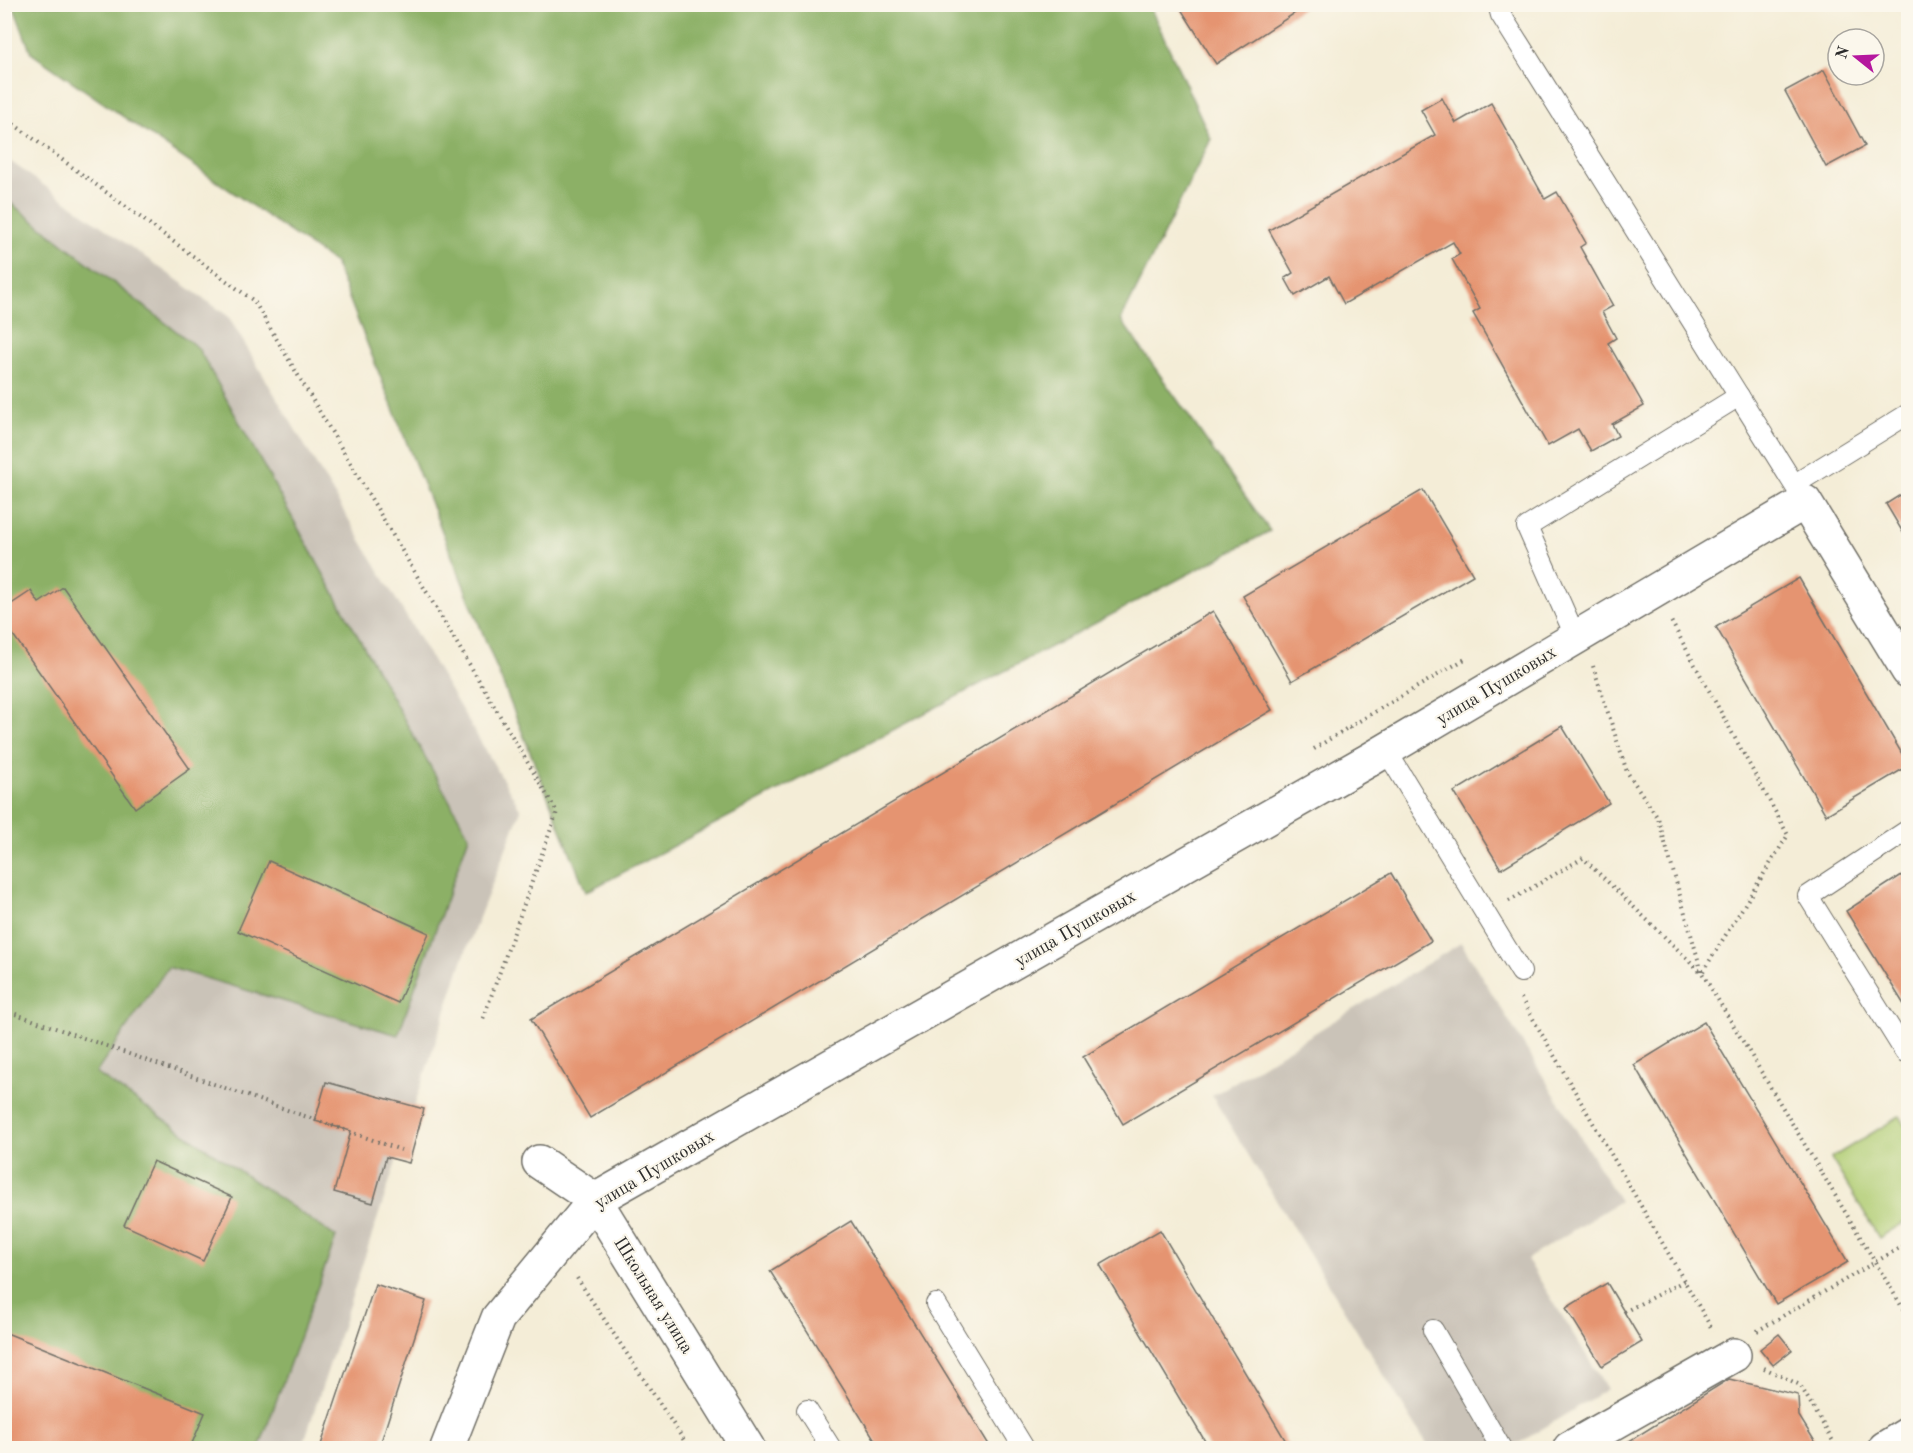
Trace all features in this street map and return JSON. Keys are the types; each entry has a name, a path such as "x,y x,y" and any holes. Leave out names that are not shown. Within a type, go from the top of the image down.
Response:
{"street":[{"name":"улица Пушковых","path":"447,1449 498,1318 595,1200 1378,755 1583,647 1800,493"},
{"path":"1800,493 1908,671"},
{"name":"Школьная улица","path":"539,1162 595,1200 748,1449"},
{"path":"1570,1449 1734,1355"},
{"path":"1885,1449 1908,1434"}],"lane":[{"path":"1498,4 1501,15 1800,493 1908,414"},
{"path":"1583,647 1527,527 1739,396"},
{"path":"1378,755 1486,915 1521,972"},
{"path":"1908,830 1808,896 1905,1052 1908,1050"},
{"path":"936,1305 1024,1449"},
{"path":"1433,1330 1501,1449"},
{"path":"807,1410 831,1449"}],"path":[{"path":"4,117 254,301 557,812 483,1020"},
{"path":"1667,614 1788,835 1702,973"},
{"path":"1583,647 1627,772 1658,818 1702,973 1908,1317"},
{"path":"1308,752 1349,727 1378,755"},
{"path":"1486,915 1582,858 1702,973"},
{"path":"1517,993 1724,1350 1800,1385 1837,1449"},
{"path":"4,1010 401,1150"},
{"path":"573,1271 689,1449"},
{"path":"1624,1312 1684,1281"}],"shaded area":[{"path":"4,157 228,316 521,810 462,961 302,1448 5,1448"},
{"path":"1461,943 1620,1201 1527,1259 1607,1389 1511,1448 1429,1448 1212,1096"}],"green space":[{"path":"13,5 1149,5 1211,139 1121,320 1270,531 586,892 335,263 31,53"},
{"path":"4,198 198,348 469,836 398,1035 168,967 96,1073 336,1237 259,1448 5,1448"},
{"path":"1900,1116 1908,1130 1908,1220 1879,1238 1831,1158"}],"building":[{"path":"1182,4 1309,4 1216,64 1179,6"},
{"path":"1824,70 1826,87 1833,87 1865,146 1826,167 1785,91"},
{"path":"1442,98 1456,123 1491,103 1545,199 1557,192 1586,243 1580,247 1613,306 1602,312 1616,338 1608,343 1644,406 1612,424 1618,436 1591,451 1578,429 1548,446 1473,313 1480,309 1452,259 1460,254 1453,242 1344,304 1329,276 1295,296 1285,278 1293,273 1269,230 1435,135 1421,110"},
{"path":"1423,490 1473,575 1292,681 1243,596"},
{"path":"1908,490 1908,541 1886,504"},
{"path":"1799,578 1908,764 1826,815 1716,627"},
{"path":"63,587 190,769 135,808 4,622 4,609 31,591 39,603"},
{"path":"1213,611 1272,710 590,1118 531,1019"},
{"path":"1562,726 1609,803 1501,869 1454,792"},
{"path":"269,861 429,933 398,1003 238,931"},
{"path":"1908,871 1908,1011 1846,911"},
{"path":"1391,873 1431,941 1123,1124 1083,1057"},
{"path":"1704,1022 1848,1262 1776,1304 1634,1065"},
{"path":"326,1082 424,1109 409,1163 386,1157 373,1203 334,1192 351,1131 315,1121"},
{"path":"153,1161 232,1197 203,1261 124,1225"},
{"path":"851,1221 991,1448 880,1448 770,1271"},
{"path":"1160,1230 1290,1448 1209,1448 1100,1265"},
{"path":"1607,1283 1642,1342 1602,1366 1566,1308"},
{"path":"375,1284 426,1301 379,1448 320,1448"},
{"path":"4,1332 205,1413 190,1448 19,1448 4,1443"},
{"path":"1779,1334 1792,1350 1773,1365 1760,1349"},
{"path":"1729,1379 1798,1395 1799,1416 1819,1448 1618,1448"}]}
